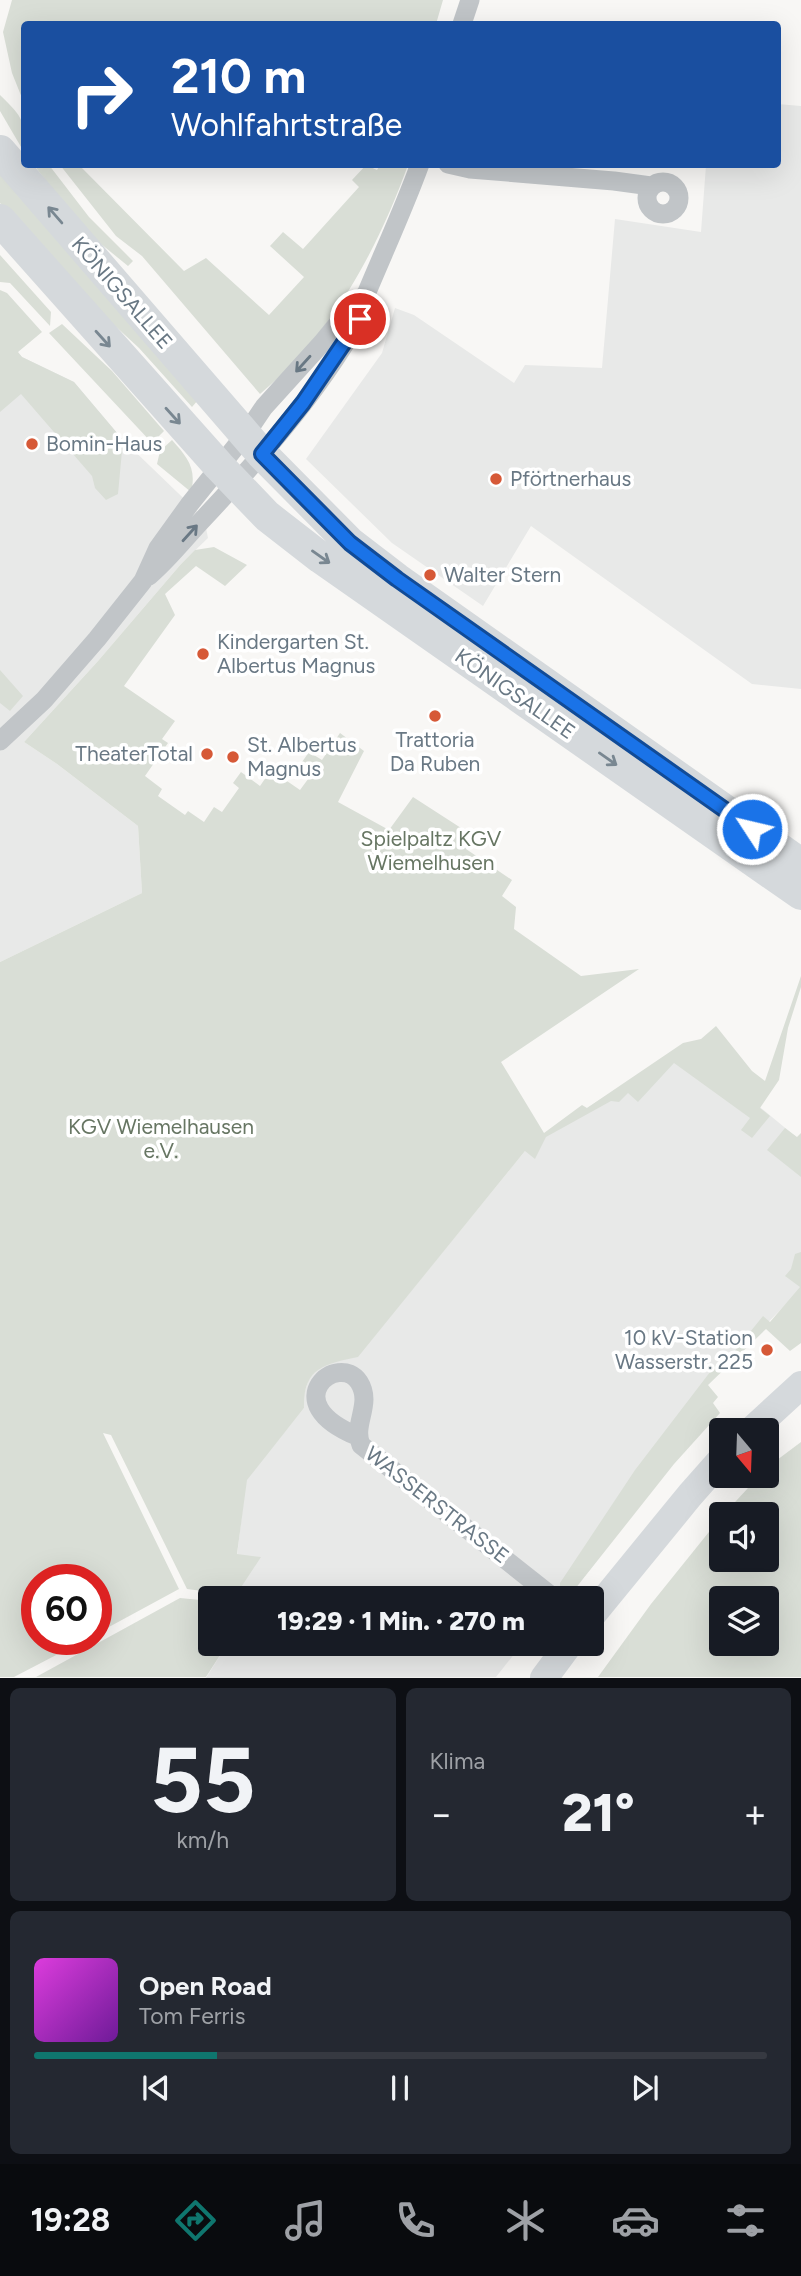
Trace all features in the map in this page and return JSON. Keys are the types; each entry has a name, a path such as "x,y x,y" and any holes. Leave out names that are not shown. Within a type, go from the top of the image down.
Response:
{"main road":[{"name":"KÖNIGSALLEE","path":"0,151 254,444 350,543 801,864"},
{"name":"KÖNIGSALLEE","path":"0,220 80,313 267,516 308,548 801,894"},
{"path":"765,1418 801,1385"},
{"path":"604,1600 709,1474"},
{"path":"544,1678 560,1656"}],"street":[{"path":"463,21 470,0"},
{"path":"0,741 66,676 143,580 158,548 254,444 284,428 360,319 365,295 389,244 418,168"},
{"path":"466,168 614,181 651,187"},
{"path":"254,444 264,407 365,295"},
{"name":"WASSERSTRASSE","path":"357,1436 361,1445 540,1586"}],"shaded area":[{"path":"781,104 801,106 801,689 752,684 531,526 483,606 392,543 306,459 382,353 395,308 414,315 514,383 525,365 602,368 615,219 701,232 706,168 781,168"},
{"path":"0,333 22,357 74,382 123,440 204,518 208,538 181,564 24,742 138,826 142,893 0,962"},
{"path":"685,1045 801,1141 801,1289 706,1385 569,1586 233,1586 246,1480 304,1408 304,1394 309,1378 319,1368 332,1362 358,1356 525,1151 545,1135"},
{"path":"220,1656 513,1656 496,1677 206,1678"}],"green space":[{"path":"12,0 443,0 437,21 21,21 21,96 12,73 3,32"},
{"path":"0,95 21,120 21,147 0,111"},
{"path":"36,168 51,168 89,217 133,261 128,266 90,235"},
{"path":"62,168 82,168 184,271 206,258 269,315 304,277 270,246 283,232 303,249 359,187 352,180 363,168 407,168 382,229 349,289 309,345 260,394 142,256 116,236"},
{"path":"0,172 198,400 192,407 139,348 73,287 0,203"},
{"path":"0,255 51,312 50,326 10,283 0,282"},
{"path":"0,290 7,293 42,332 18,352 22,357 74,382 123,440 118,494 106,500 95,488 92,476 21,394 0,412"},
{"path":"62,324 112,371 164,431 152,443 49,333"},
{"path":"172,440 192,469 191,492 157,464 160,451"},
{"path":"214,547 247,565 225,586 196,566 165,594 175,615 124,686 175,721 162,739 168,743 145,776 162,789 158,796 185,815 188,811 204,822 214,807 222,812 239,788 233,783 241,772 260,786 271,770 300,790 314,771 302,762 309,752 322,760 340,733 364,751 338,802 389,830 413,797 475,837 466,849 512,880 502,896 516,907 514,929 581,976 639,969 501,1062 544,1133 582,1105 587,1108 683,1043 701,1039 716,1026 752,1071 765,1081 801,976 801,987 788,1028 779,1080 760,1108 770,1116 752,1138 741,1130 750,1118 674,1063 638,1102 628,1093 619,1102 611,1101 546,1137 535,1159 525,1151 358,1357 335,1362 312,1376 307,1384 304,1408 247,1480 237,1554 261,1557 242,1586 198,1586 198,1590 187,1589 111,1435 103,1433 179,1589 112,1625 112,1564 21,1564 21,1655 56,1655 14,1677 0,1677 0,962 142,893 138,826 24,742 195,550"},
{"path":"0,670 23,696 10,711 0,703"},
{"path":"785,1128 797,1137 801,1133 801,1177 767,1150"},
{"path":"801,1252 801,1343 790,1351 766,1329 708,1385 718,1397 713,1403 720,1413 715,1418 709,1418 709,1425 674,1464 577,1586 560,1586 635,1470 720,1359 725,1363 763,1316 770,1322 800,1287 785,1276 791,1269 795,1254"},
{"path":"801,1442 801,1677 598,1677 651,1604 709,1532 709,1572 779,1572 779,1502 735,1502 748,1488 779,1488 779,1458"},
{"path":"180,1598 198,1600 198,1656 220,1656 206,1677 36,1677 76,1655 112,1655 112,1635"}],"place":[{"name":"Bomin-Haus","path":"32,444"},
{"name":"Pförtnerhaus","path":"496,479"},
{"name":"Walter Stern","path":"430,575"},
{"name":"Kindergarten St. Albertus Magnus","path":"203,654"},
{"name":"Trattoria Da Ruben","path":"435,716"},
{"name":"TheaterTotal","path":"207,754"},
{"name":"St. Albertus Magnus","path":"233,757"},
{"name":"10 kV-Station Wasserstr. 225","path":"767,1350"}],"route":[{"path":"360,319 303,403 262,454 350,543 397,579 752,829"}],"park label":[{"name":"Spielpaltz KGV Wiemelhusen","path":"431,851"},
{"name":"KGV Wiemelhausen e.V.","path":"161,1139"}]}
